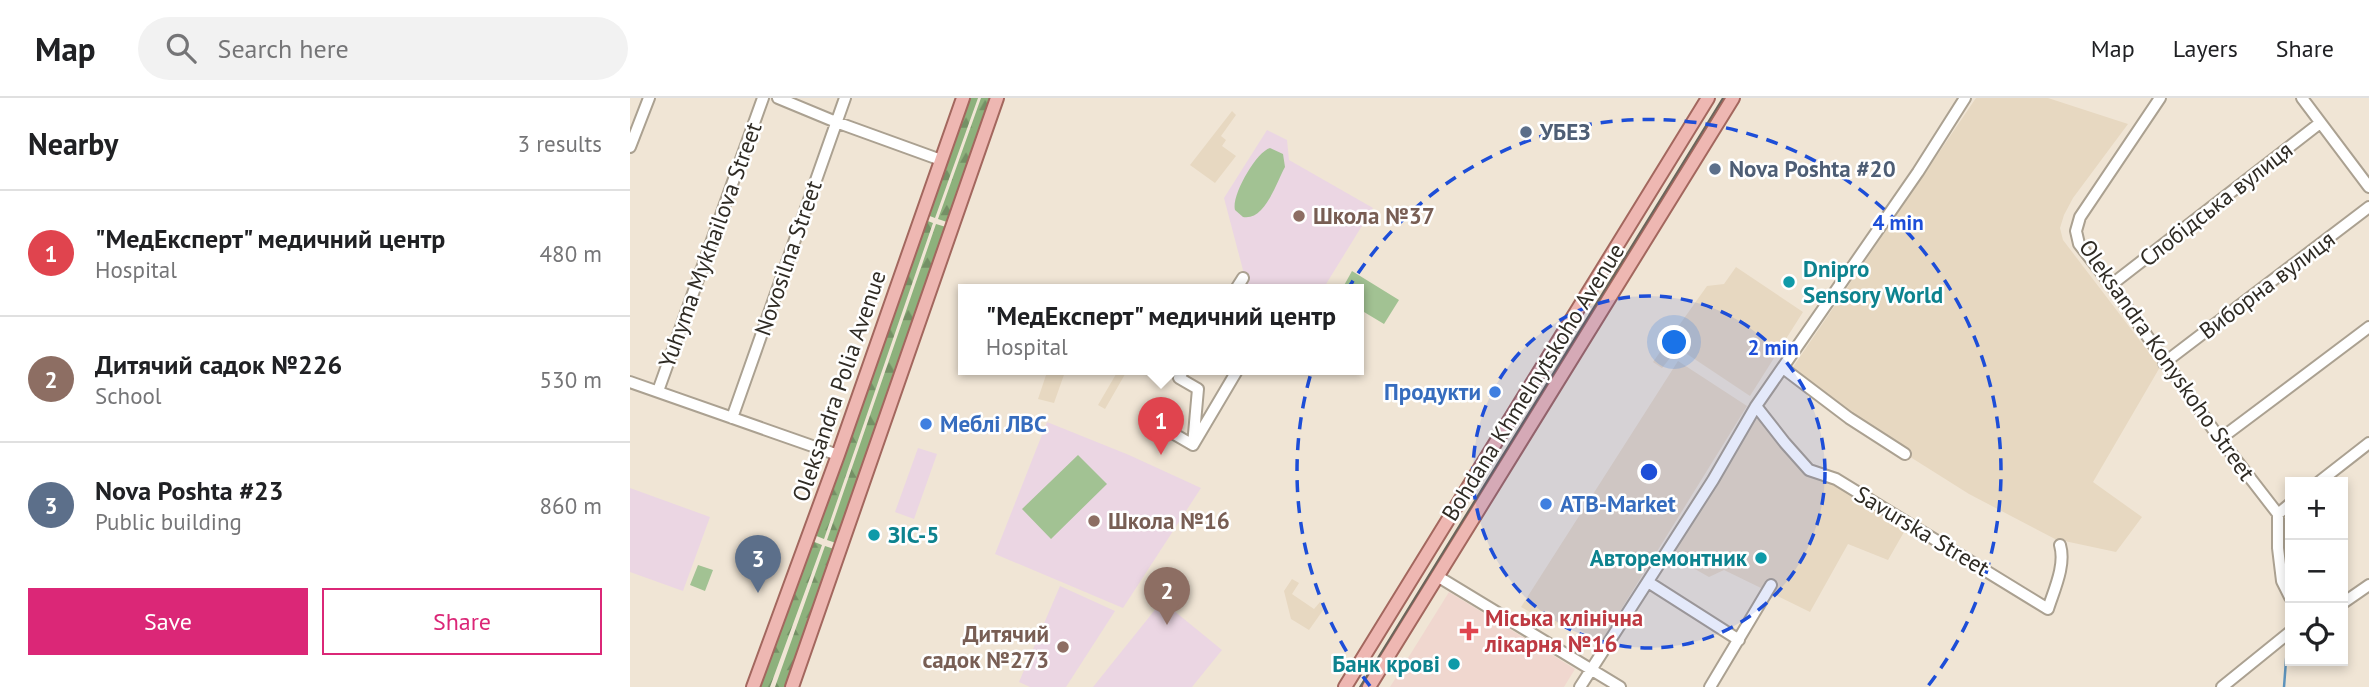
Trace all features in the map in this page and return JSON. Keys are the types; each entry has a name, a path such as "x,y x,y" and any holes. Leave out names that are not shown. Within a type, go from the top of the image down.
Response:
{"main road":[{"name":"Oleksandra Polia Avenue","path":"753,687 838,455 963,98"},
{"path":"792,687 997,98"},
{"name":"Bohdana Khmelnytskoho Avenue","path":"1345,687 1708,98"},
{"name":"Bohdana Khmelnytskoho Avenue","path":"1369,687 1732,98"},
{"path":"1555,345 1573,356"},
{"path":"1420,566 1437,576"}],"street":[{"path":"630,147 649,98"},
{"name":"Yuhyma Mykhailova Street","path":"658,391 763,98"},
{"path":"778,98 941,160"},
{"name":"Novosilna Street","path":"732,418 845,98"},
{"path":"1580,687 1730,452 1756,406 1918,172 1965,98"},
{"name":"Oleksandra Konyskoho Street","path":"2160,98 2080,217 2076,231 2079,244 2220,439 2278,514"},
{"path":"2302,98 2369,187"},
{"name":"Слобідська вулиця","path":"2111,285 2320,123"},
{"name":"Виборна вулиця","path":"2164,363 2369,207"},
{"path":"1239,284 1243,278"},
{"path":"2220,439 2369,327"},
{"path":"1783,368 1849,418 1905,454"},
{"path":"1181,375 1179,378 1198,389 1193,446"},
{"path":"1193,446 1234,375"},
{"path":"630,382 838,455"},
{"name":"Savurska Street","path":"1756,406 1784,443 1810,470 1836,479 2048,608 2058,577 2062,554 2060,545"},
{"path":"1162,427 1193,446"},
{"path":"2325,477 2369,443"},
{"path":"2285,508 2278,514 2278,548 2285,587"},
{"path":"1437,576 1620,687"},
{"path":"1648,582 1739,640"},
{"path":"1710,687 1771,585"},
{"path":"2348,600 2369,585"},
{"path":"2222,687 2285,636"}],"shaded area":[{"path":"1976,98 2048,98 2128,124 2073,198 2060,228 2063,240 2160,367 2093,482 2142,517 2116,552 2055,539 1969,494 1869,431 1791,370"},
{"path":"1232,111 1236,115 1221,136 1226,140 1222,146 1236,156 1215,183 1190,165"},
{"name":"Школа №37","path":"1267,130 1287,140 1289,160 1373,208 1326,284 1247,284 1224,198"},
{"path":"1736,267 1803,312 1750,396 1678,348 1662,368 1653,362 1707,286 1724,284"},
{"path":"1678,361 1747,406 1601,642 1560,618 1555,626 1521,607"},
{"path":"1046,375 1064,375 1054,403 1038,399"},
{"path":"1116,375 1125,375 1105,409 1098,405"},
{"path":"1758,417 1808,473 1836,481 1908,525 1888,560 1848,544 1810,612 1724,570 1709,577 1670,555"},
{"name":"Школа №16","path":"1047,422 1201,488 1123,608 995,554"},
{"path":"918,448 937,454 914,519 895,512"},
{"path":"630,488 710,517 683,591 630,572"},
{"path":"1292,579 1299,583 1292,594 1314,609 1320,602 1326,606 1309,630 1291,619 1284,591"},
{"name":"Дитячий садок №273","path":"1060,586 1115,611 1066,687 1030,687 1019,682"},
{"name":"Міська клінічна лікарня №16","path":"1449,592 1575,669 1564,687 1390,687"},
{"path":"1162,601 1222,650 1192,687 1093,687"}],"green space":[{"path":"969,98 978,98 935,218 927,215"},
{"path":"981,98 991,98 947,222 938,219"},
{"path":"1270,148 1283,154 1285,167 1264,207 1251,217 1243,217 1235,210 1237,195 1258,157"},
{"path":"925,220 933,223 824,539 814,535"},
{"path":"936,224 946,227 836,543 827,540"},
{"path":"1352,271 1399,300 1384,324 1364,312 1364,284 1345,284"},
{"path":"1078,455 1107,484 1051,539 1022,509"},
{"path":"812,541 822,545 770,687 760,687"},
{"path":"825,546 834,549 785,687 775,687"},
{"path":"698,565 713,570 705,591 690,585"}],"waterway":[{"path":"2284,687 2286,666"}],"tram line":[{"path":"1360,687 1723,98"}],"place":[{"name":"УБЕЗ","path":"1526,132"},
{"name":"Nova Poshta #20","path":"1715,169"},
{"name":"Школа №37","path":"1299,216"},
{"name":"Dnipro Sensory World","path":"1789,282"},
{"name":"Продукти","path":"1495,392"},
{"name":"Меблі ЛВС","path":"926,424"},
{"name":"\"МедЕксперт\" медичний центр","path":"1161,455"},
{"name":"ATB-Market","path":"1546,504"},
{"name":"Школа №16","path":"1094,521"},
{"name":"ЗІС-5","path":"874,535"},
{"name":"Авторемонтник","path":"1761,558"},
{"name":"Nova Poshta #23","path":"758,593"},
{"name":"Дитячий садок №226","path":"1167,625"},
{"name":"Міська клінічна лікарня №16","path":"1469,631"},
{"name":"Дитячий садок №273","path":"1063,647"},
{"name":"Банк крові","path":"1454,664"}]}
